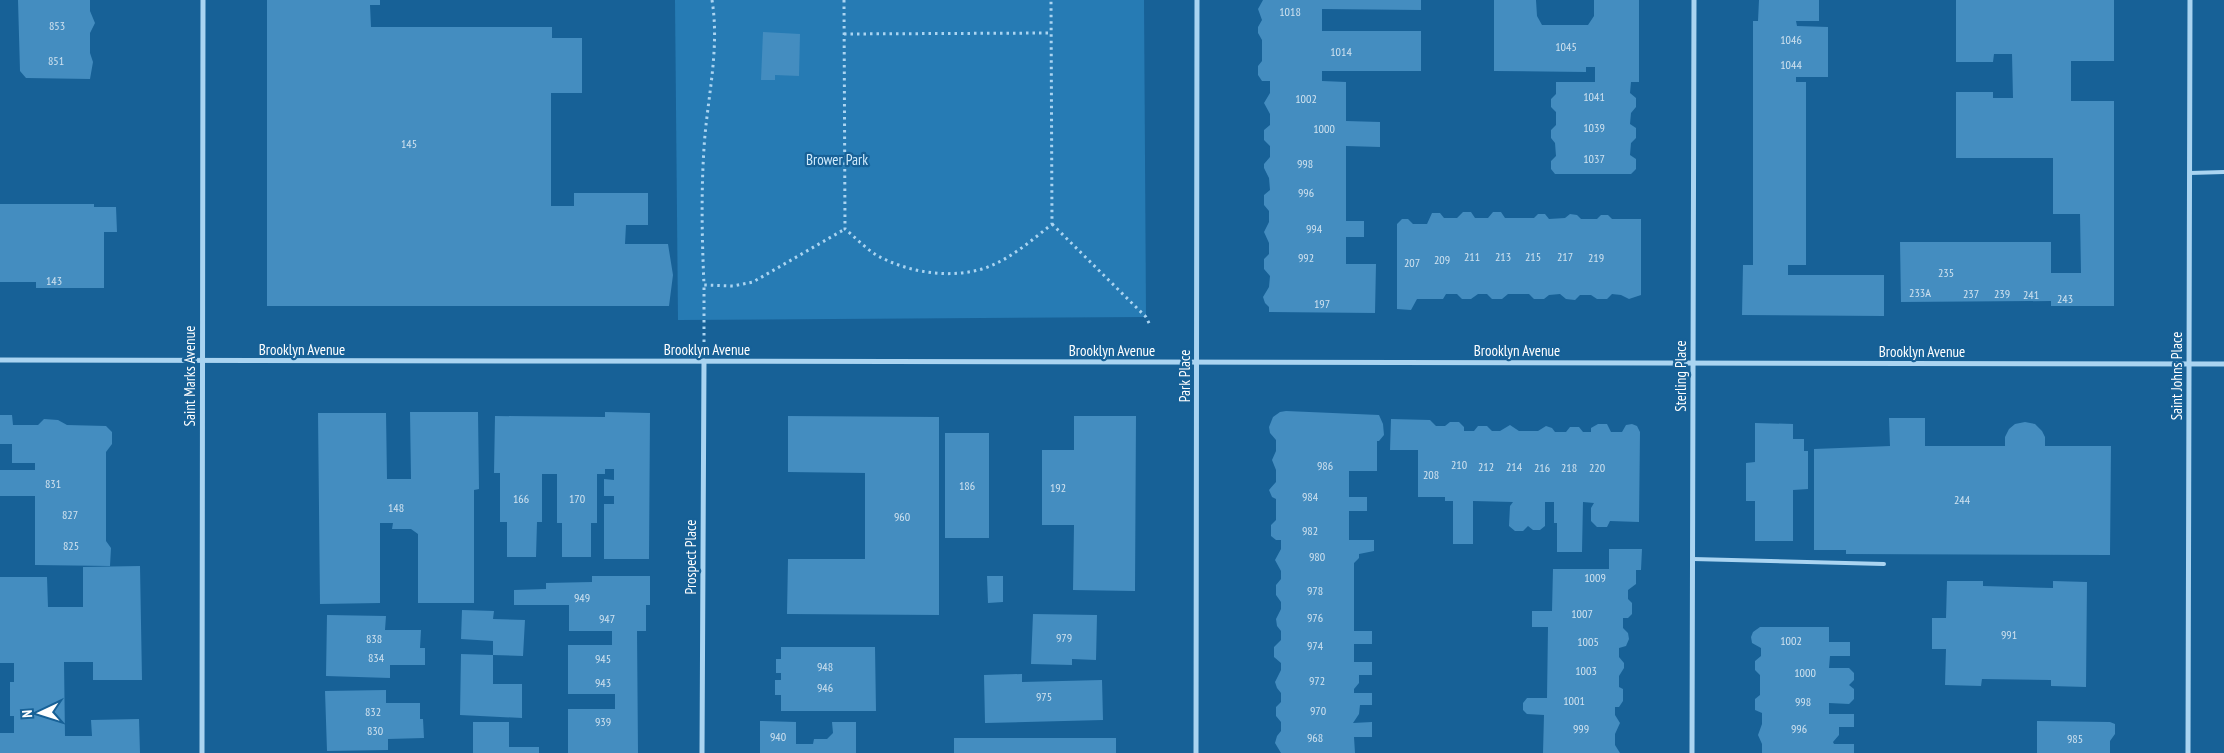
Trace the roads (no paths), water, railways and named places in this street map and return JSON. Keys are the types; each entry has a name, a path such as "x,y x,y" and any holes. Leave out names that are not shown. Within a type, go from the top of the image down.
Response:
{"street":[{"name":"Saint Marks Avenue","path":"202,753 201,362 203,0"},
{"name":"Park Place","path":"1196,753 1197,0"},
{"name":"Sterling Place","path":"1692,753 1694,0"},
{"name":"Saint Johns Place","path":"2188,753 2190,0"},
{"name":"Brooklyn Avenue","path":"0,360 201,362 2224,364"},
{"name":"Prospect Place","path":"702,753 704,361"}],"lane":[{"path":"2190,173 2224,172"},
{"path":"1692,559 1884,564"}],"park label":[{"name":"Brower Park","path":"837,159"}]}
